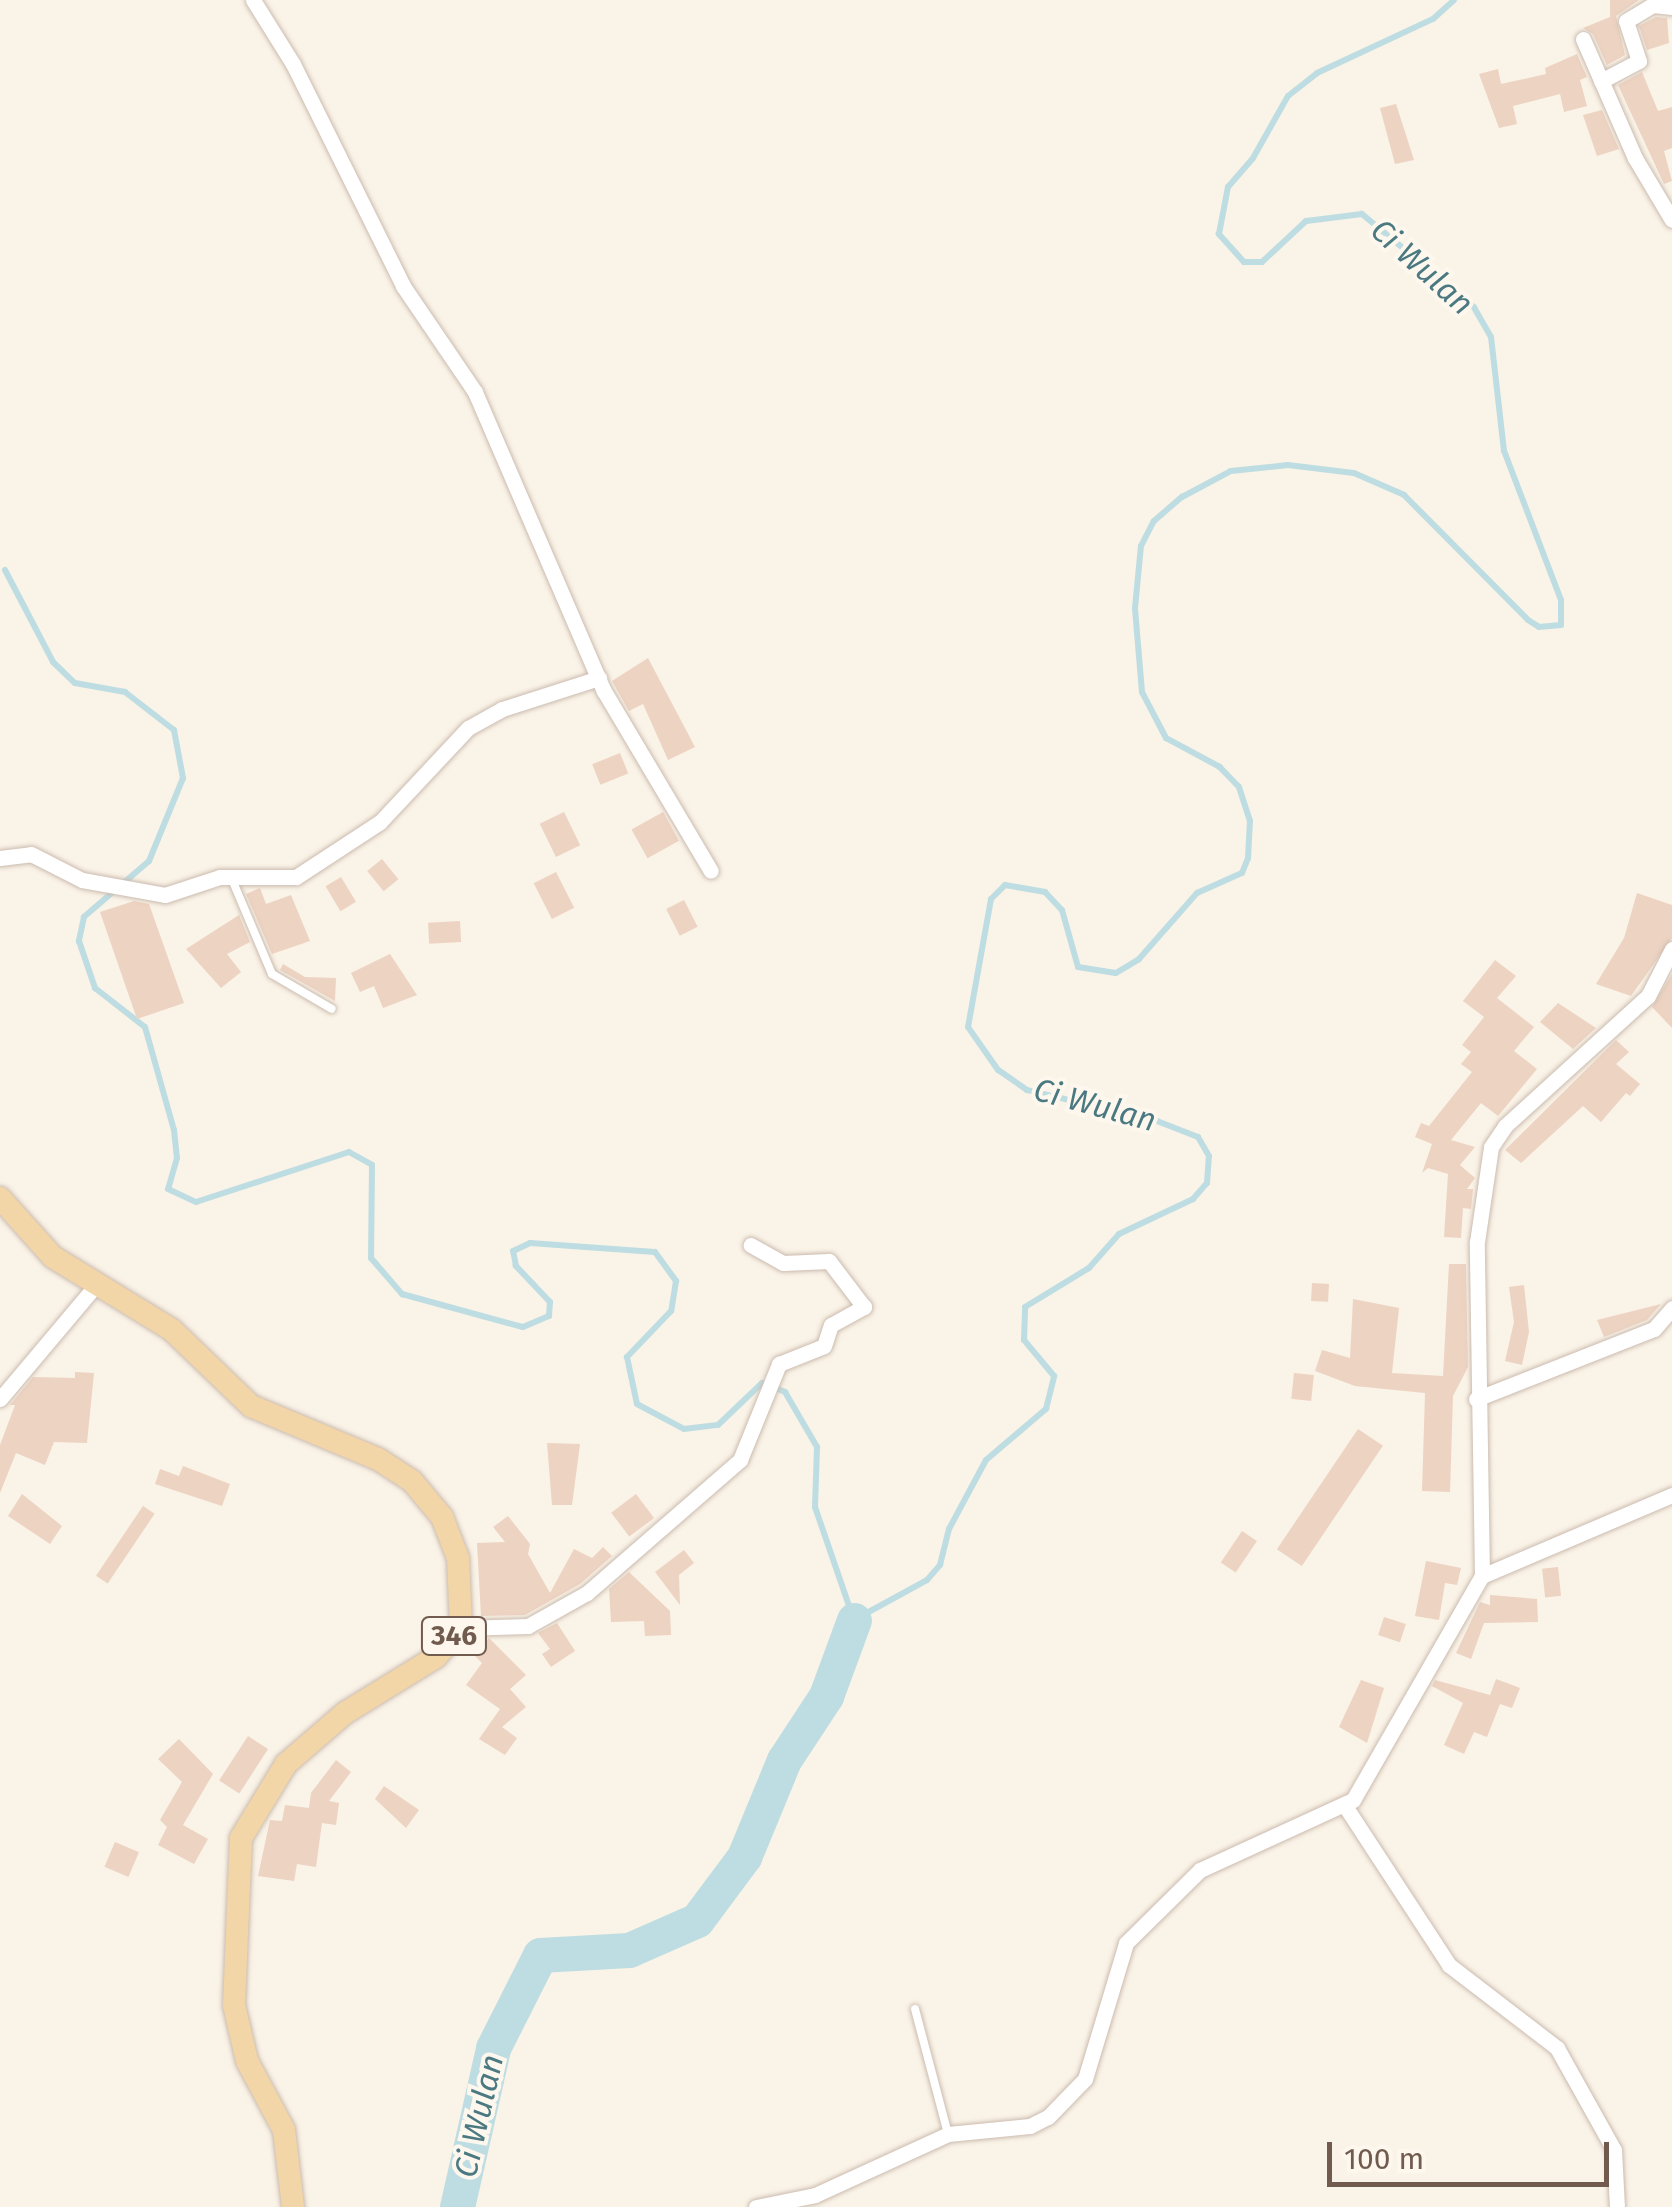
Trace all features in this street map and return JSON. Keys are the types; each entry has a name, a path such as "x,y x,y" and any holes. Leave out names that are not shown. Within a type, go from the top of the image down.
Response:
{"main road":[{"name":"346","path":"0,1198 36,1242 95,1286 172,1330 251,1406 378,1459 422,1490 458,1558 461,1628 436,1657 345,1713 297,1754 266,1788 241,1838 236,2018 248,2061 284,2130 293,2207"}],"street":[{"path":"253,0 293,64 404,286 476,392 599,678 711,871"},
{"path":"1602,81 1638,61 1626,21 1653,6 1672,7"},
{"path":"1583,39 1672,220"},
{"path":"0,858 31,854 103,886 165,895 231,877 280,880 312,871 380,822 468,728 502,709 599,678"},
{"path":"756,2207 815,2195 948,2134 1030,2126 1048,2117 1085,2078 1126,1943 1200,1870 1344,1806 1364,1785 1482,1576 1476,1399 1477,1242 1491,1147 1505,1126 1648,996 1672,950"},
{"path":"461,1628 528,1626 578,1601 726,1476 746,1451 782,1361 824,1346 831,1324 861,1310 864,1300 839,1280 829,1261 783,1263 751,1245"},
{"path":"0,1399 95,1286"},
{"path":"1476,1399 1654,1329 1672,1308"},
{"path":"1482,1576 1672,1495"},
{"path":"1344,1806 1448,1965 1557,2048 1614,2150 1617,2207"}],"lane":[{"path":"231,877 272,974 332,1009"},
{"path":"915,2008 948,2134"}],"building":[{"path":"1610,0 1639,0 1616,16 1625,55 1607,65 1593,34 1583,28 1610,17"},
{"path":"1656,17 1667,18 1669,43 1647,50 1639,26"},
{"path":"1577,54 1587,77 1580,80 1587,106 1564,112 1560,94 1513,106 1517,124 1499,128 1479,74 1498,69 1501,84 1546,74 1545,68"},
{"path":"1642,72 1658,111 1672,107 1672,148 1664,151 1672,181 1664,184 1618,85"},
{"path":"1396,104 1414,160 1395,164 1380,108"},
{"path":"1602,110 1619,149 1597,156 1583,115"},
{"path":"648,658 695,747 668,760 643,704 629,711 612,681"},
{"path":"620,753 628,773 600,785 592,764"},
{"path":"564,812 580,845 556,857 540,824"},
{"path":"663,812 679,841 648,858 632,829"},
{"path":"382,859 398,879 384,891 367,871"},
{"path":"556,872 574,908 552,919 534,883"},
{"path":"341,877 356,902 341,911 326,886"},
{"path":"260,888 266,904 291,895 310,941 272,954 246,894"},
{"path":"1637,893 1672,905 1672,938 1631,996 1596,984 1624,938"},
{"path":"684,900 698,927 680,936 666,909"},
{"path":"134,901 149,904 184,1003 137,1019 100,912"},
{"path":"239,915 250,942 227,954 241,972 221,988 186,949"},
{"path":"460,921 461,942 429,944 428,923"},
{"path":"390,954 417,995 383,1008 374,986 360,992 351,973"},
{"path":"1495,960 1516,976 1497,998 1534,1027 1514,1051 1537,1069 1498,1116 1481,1103 1451,1140 1475,1147 1460,1165 1475,1178 1467,1189 1473,1189 1471,1209 1463,1208 1461,1238 1444,1237 1448,1174 1428,1168 1422,1173 1432,1144 1415,1137 1421,1123 1429,1126 1472,1072 1461,1064 1471,1052 1462,1045 1484,1017 1463,1001"},
{"path":"283,964 305,977 336,978 335,1001 280,970"},
{"path":"1672,974 1672,1028 1652,1007"},
{"path":"1558,1003 1596,1028 1573,1049 1540,1022"},
{"path":"1616,1040 1629,1052 1616,1064 1640,1084 1630,1096 1626,1093 1601,1122 1583,1106 1521,1163 1505,1150"},
{"path":"1449,1264 1466,1264 1468,1367 1453,1396 1450,1492 1422,1491 1425,1393 1355,1386 1315,1371 1322,1350 1350,1358 1353,1299 1399,1308 1392,1373 1443,1376"},
{"path":"1312,1283 1329,1284 1328,1302 1311,1301"},
{"path":"1524,1285 1529,1332 1522,1365 1505,1361 1514,1322 1509,1287"},
{"path":"1661,1304 1647,1320 1604,1337 1597,1320"},
{"path":"75,1372 94,1373 87,1443 54,1442 45,1465 16,1453 0,1493 0,1445 15,1405 10,1405 33,1377 75,1378"},
{"path":"1294,1373 1314,1375 1311,1401 1291,1399"},
{"path":"1358,1429 1383,1446 1302,1566 1277,1549"},
{"path":"547,1443 580,1444 572,1505 552,1505"},
{"path":"183,1466 230,1484 222,1506 155,1484 160,1469 179,1476"},
{"path":"22,1494 62,1526 50,1544 8,1516"},
{"path":"636,1494 654,1518 629,1537 611,1513"},
{"path":"143,1506 155,1514 108,1583 96,1576"},
{"path":"508,1516 530,1544 528,1554 550,1593 574,1549 592,1558 603,1547 612,1556 580,1584 525,1615 481,1616 477,1543 505,1542 493,1527"},
{"path":"1242,1531 1257,1541 1236,1573 1221,1563"},
{"path":"684,1550 694,1563 679,1575 680,1605 655,1572"},
{"path":"1426,1561 1461,1568 1457,1585 1445,1583 1439,1620 1415,1616"},
{"path":"1558,1567 1561,1596 1545,1598 1542,1569"},
{"path":"629,1572 670,1611 671,1635 645,1636 644,1621 611,1622 609,1589"},
{"path":"1490,1595 1537,1599 1538,1622 1484,1623 1471,1659 1456,1653 1480,1602 1490,1605"},
{"path":"1384,1617 1406,1624 1400,1642 1378,1635"},
{"path":"557,1623 575,1651 551,1667 542,1654 550,1649 538,1633"},
{"path":"489,1638 526,1675 510,1689 526,1707 502,1727 517,1738 505,1755 479,1739 500,1709 466,1685 482,1663 473,1654"},
{"path":"1496,1679 1520,1688 1512,1708 1500,1704 1487,1737 1474,1732 1464,1754 1444,1745 1463,1703 1432,1686 1435,1680 1490,1695"},
{"path":"1361,1680 1384,1688 1367,1743 1339,1727"},
{"path":"248,1736 268,1749 239,1794 219,1780"},
{"path":"179,1739 213,1774 183,1825 208,1839 194,1864 158,1845 167,1827 160,1820 182,1782 158,1759"},
{"path":"336,1760 351,1772 329,1801 339,1803 336,1825 322,1823 316,1867 297,1864 294,1881 258,1876 270,1820 282,1821 285,1805 309,1808 311,1793"},
{"path":"384,1786 419,1810 406,1828 375,1799"},
{"path":"115,1842 139,1852 128,1877 104,1867"}],"waterway":[{"name":"Ci Wulan","path":"5,570 53,662 75,683 125,692 174,730 183,778 149,861 84,917 79,941 95,988 145,1027 174,1130 177,1158 168,1189 196,1202 349,1152 372,1165 371,1258 402,1294 523,1327 549,1316 550,1302 516,1266 513,1251 530,1243 655,1252 676,1281 671,1311 627,1357 637,1404 684,1429 718,1425 762,1383 785,1392 817,1447 815,1507 854,1620 927,1580 940,1565 949,1529 986,1460 1046,1409 1054,1376 1024,1340 1025,1307 1089,1268 1119,1234 1193,1199 1207,1183 1209,1156 1198,1137 1157,1121 1027,1090 998,1070 968,1027 991,899 1005,885 1045,892 1062,910 1078,967 1116,973 1139,959 1197,893 1242,873 1248,858 1250,821 1239,787 1220,767 1166,738 1142,692 1135,608 1141,546 1154,521 1182,497 1231,471 1288,465 1354,473 1404,495 1528,620 1539,627 1561,625 1561,600 1504,451 1491,337 1474,307 1362,214 1306,221 1262,262 1244,262 1219,234 1228,187 1253,158 1288,96 1317,73 1433,19 1454,0"},
{"name":"Ci Wulan","path":"457,2207 493,2048 540,1955 629,1950 697,1920 744,1857 784,1760 826,1696 854,1620"}]}
